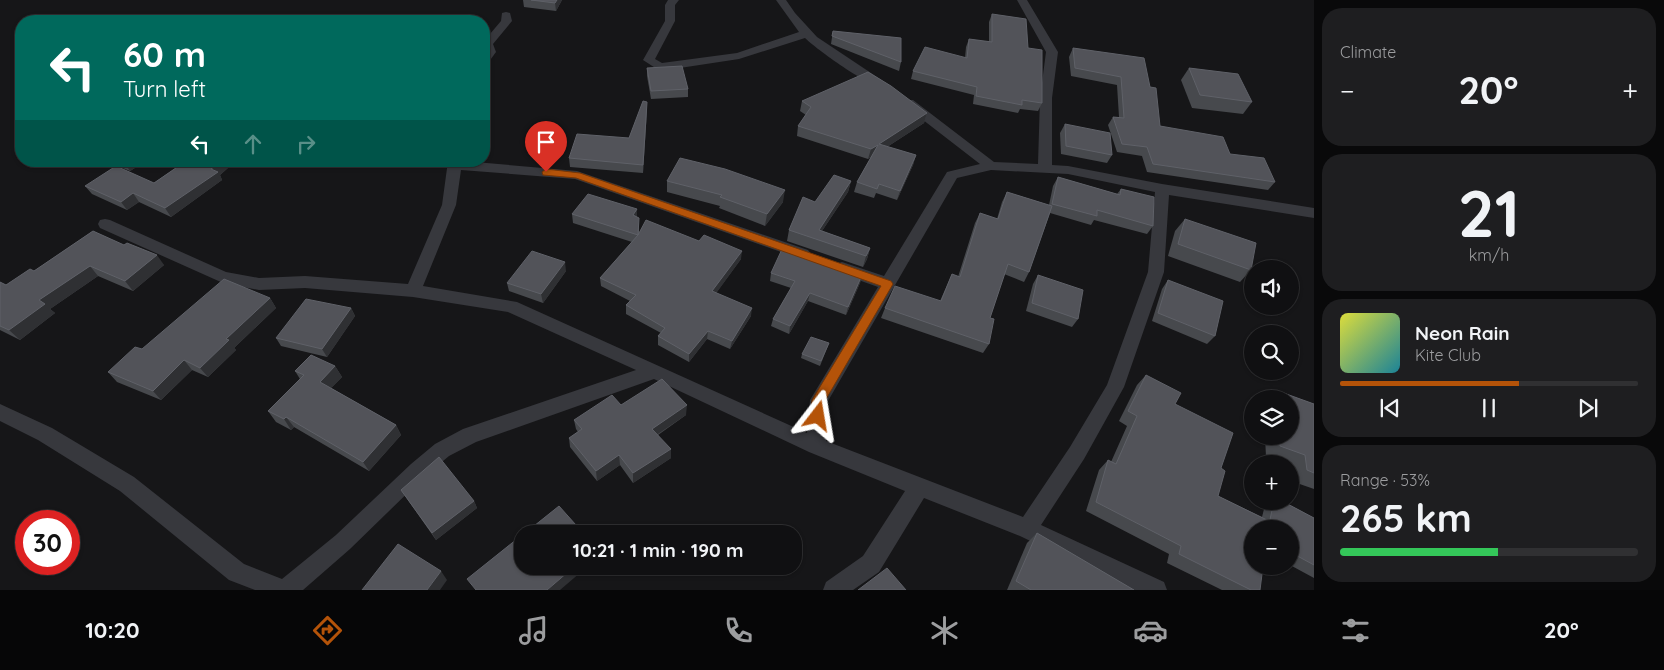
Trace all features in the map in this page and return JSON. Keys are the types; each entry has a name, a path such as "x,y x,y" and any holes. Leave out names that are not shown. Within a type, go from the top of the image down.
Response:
{"street":[{"path":"674,0 670,5 670,21 649,60 660,67 740,56 805,34"},
{"path":"781,0 790,16 805,34 896,93 991,166"},
{"path":"1022,0 1052,52 1046,98 1046,169"},
{"path":"490,40 507,20 506,15"},
{"path":"490,166 577,175 812,258"},
{"path":"816,446 819,400 952,174 991,166 1068,170 1162,189 1314,212"},
{"path":"414,291 450,205 455,167"},
{"path":"1028,529 1078,453 1115,387 1156,272 1162,189"},
{"path":"105,224 223,277 259,284 305,282 414,291 511,306 816,446 1028,529 1156,590"},
{"path":"831,264 888,284"},
{"path":"286,590 343,542 418,470 442,450 470,435 541,412 654,370"},
{"path":"0,412 45,434 127,484 237,572 282,590"},
{"path":"834,590 872,564 919,487"}],"building":[{"path":"531,0 557,0 555,3"},
{"path":"992,14 1026,19 1028,48 1042,50 1042,103 1022,100 1022,105 976,96 977,87 913,71 925,47 967,58 969,39 992,42"},
{"path":"833,31 901,38 901,62 832,36"},
{"path":"1073,48 1144,58 1150,87 1156,88 1160,126 1223,137 1230,154 1264,158 1275,182 1153,164 1147,147 1122,144 1113,117 1124,118 1121,77 1075,68"},
{"path":"682,66 688,89 651,91 647,68"},
{"path":"1189,68 1238,74 1252,102 1200,95"},
{"path":"868,72 891,86 927,113 879,144 916,155 900,191 879,184 877,189 857,182 878,145 871,149 798,126 811,107 802,101"},
{"path":"643,101 647,102 643,165 569,158 577,134 629,138"},
{"path":"1065,124 1110,133 1112,155 1066,146"},
{"path":"680,158 725,169 785,190 767,214 720,197 722,195 667,181"},
{"path":"114,167 154,183 177,167 214,167 211,169 218,172 165,208 133,193 121,202 85,186"},
{"path":"834,175 851,181 819,230 870,248 866,256 789,230 803,197 815,202"},
{"path":"1058,177 1120,195 1121,189 1154,197 1153,226 1097,210 1097,216 1052,204"},
{"path":"1007,192 1052,206 1029,272 1008,264 990,318 994,319 989,344 885,308 895,286 941,301 952,274 960,277 980,213 998,219"},
{"path":"588,194 637,209 633,215 639,218 638,235 572,214"},
{"path":"1185,219 1256,243 1253,260 1244,260 1244,268 1178,244"},
{"path":"646,220 699,241 704,235 742,251 712,291 752,308 732,341 708,331 689,354 658,336 665,328 626,305 636,295 600,278 638,235"},
{"path":"93,231 124,245 127,243 157,255 125,281 90,266 39,300 45,304 9,330 0,326 0,282 6,285 30,269 34,271"},
{"path":"783,247 862,275 848,307 810,293 790,326 773,319 795,281 771,273"},
{"path":"532,251 565,262 541,294 507,283"},
{"path":"1038,275 1083,290 1078,319 1032,303"},
{"path":"224,279 270,298 226,339 229,340 200,368 184,360 153,391 108,372 135,347 142,349"},
{"path":"1168,280 1223,301 1215,336 1158,313"},
{"path":"306,299 351,308 322,349 276,338"},
{"path":"811,337 829,343 821,361 802,354"},
{"path":"311,355 335,366 320,382 396,425 363,462 286,417 284,419 268,411 304,375 295,371"},
{"path":"1146,375 1181,393 1175,404 1233,433 1221,468 1225,471 1218,496 1267,520 1244,520 1244,575 1262,575 1260,590 1251,590 1179,554 1181,546 1096,502 1108,460 1116,464 1137,416 1128,411"},
{"path":"662,379 687,405 652,429 671,449 633,473 619,455 596,471 569,438 582,429 574,420 612,395 621,405"},
{"path":"1299,399 1314,404 1314,473 1307,470 1305,455 1280,446 1299,445"},
{"path":"439,457 474,501 432,533 401,490"},
{"path":"559,506 576,525 535,525"},
{"path":"1272,510 1299,510 1314,518 1314,565 1299,557 1299,520 1270,520"},
{"path":"1037,533 1134,590 1031,590 1016,581"},
{"path":"514,541 514,575 564,575 547,590 476,590 467,579"},
{"path":"398,544 441,571 427,590 362,590"},
{"path":"887,568 906,590 858,590"}],"route":[{"path":"546,172 577,175 888,284 819,400 818,416"}]}
